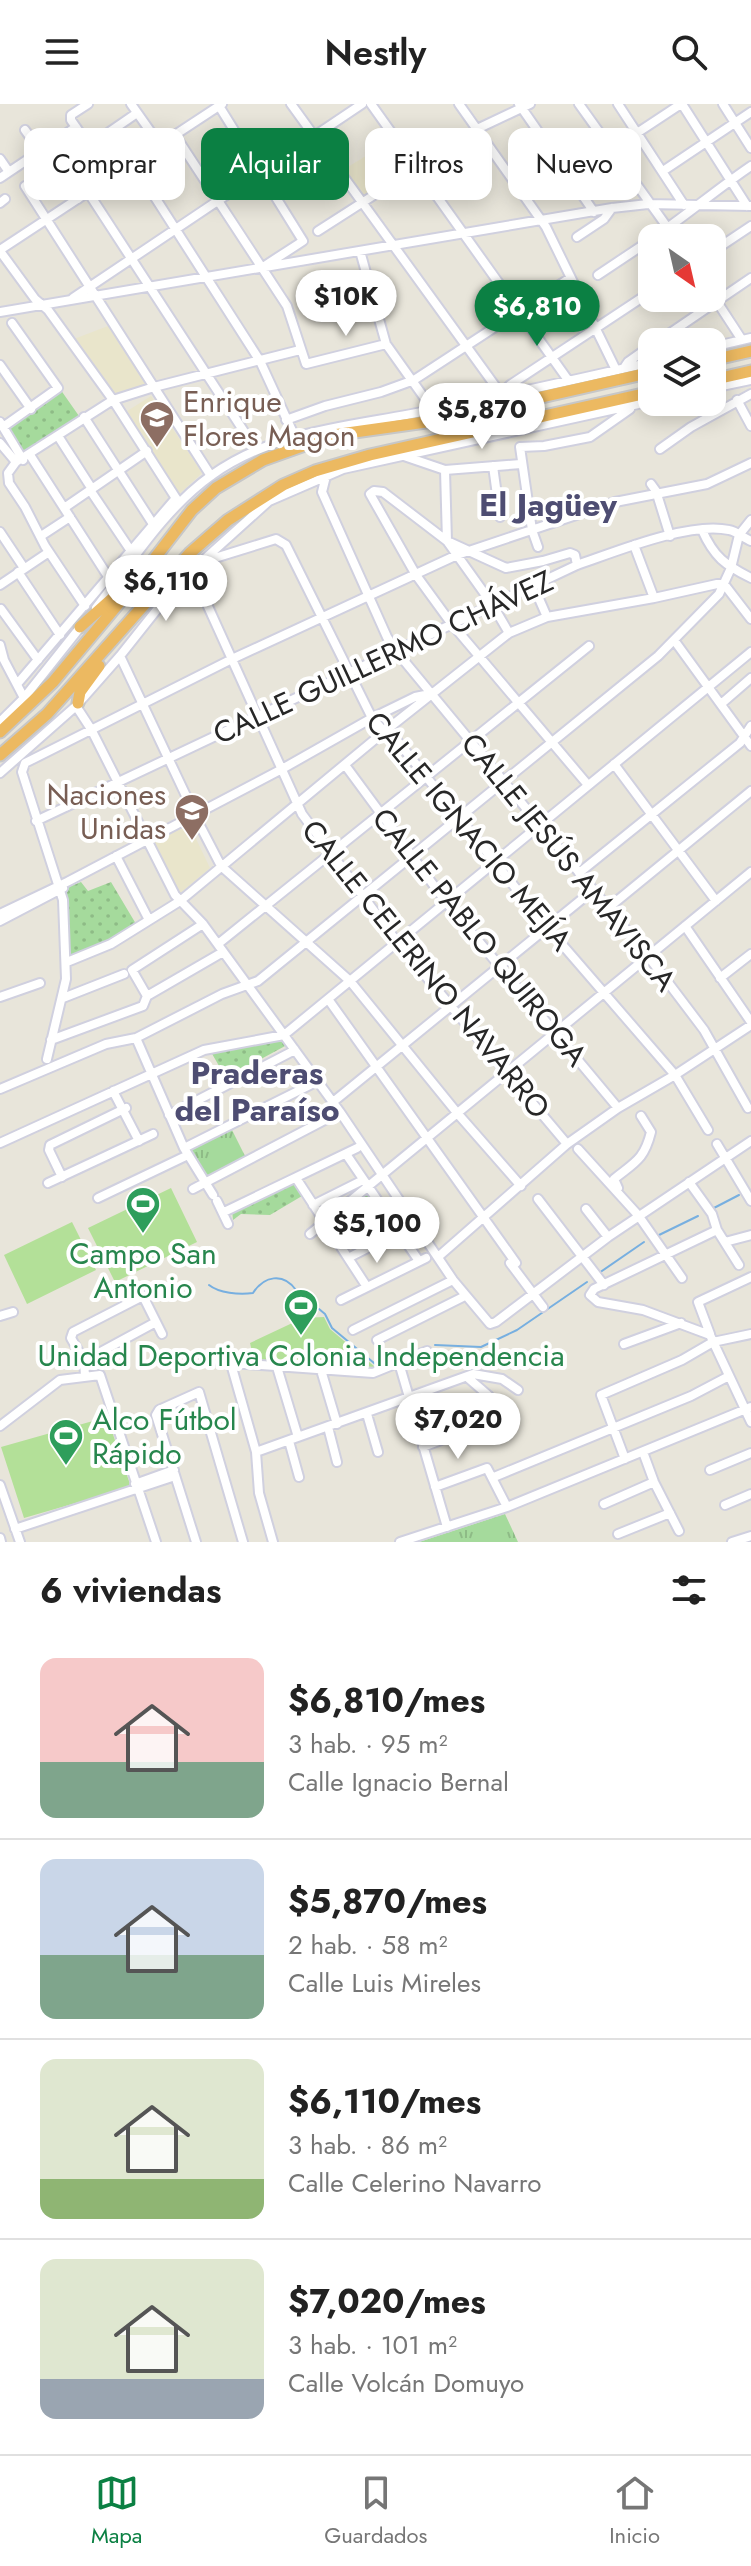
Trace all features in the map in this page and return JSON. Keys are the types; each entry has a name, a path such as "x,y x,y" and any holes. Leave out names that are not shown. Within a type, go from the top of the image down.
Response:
{"highway":[{"path":"726,357 751,351"},
{"path":"726,381 751,371"},
{"path":"307,433 337,434 440,420 638,375"},
{"path":"0,755 47,714 209,535 258,500 294,480 342,462 638,395"},
{"path":"0,732 53,682 192,510 216,488 263,460 354,425"},
{"path":"80,627 146,567"},
{"path":"77,704 80,692 126,625"}],"street":[{"path":"76,127 70,117 88,104"},
{"path":"131,104 148,128"},
{"path":"291,104 308,128"},
{"path":"326,128 362,104"},
{"path":"371,104 388,128"},
{"path":"459,104 476,128"},
{"path":"579,104 665,224"},
{"path":"618,104 634,128"},
{"path":"641,130 682,104 749,206"},
{"path":"723,104 751,148"},
{"path":"185,128 220,105 234,128"},
{"path":"479,128 523,105 594,212"},
{"path":"663,171 751,112"},
{"path":"115,128 137,113"},
{"path":"641,139 684,205"},
{"path":"185,150 287,306 306,364 386,344"},
{"path":"492,150 542,221 594,329 620,369"},
{"path":"0,159 9,172"},
{"path":"0,178 24,162"},
{"path":"673,224 751,166"},
{"path":"349,185 501,394"},
{"path":"34,200 211,476"},
{"path":"77,200 0,250 113,400 177,500"},
{"path":"93,200 256,450"},
{"path":"156,200 260,361 294,435"},
{"path":"262,268 303,241 277,200"},
{"path":"318,231 367,200"},
{"path":"440,200 568,380"},
{"path":"70,301 218,201"},
{"path":"0,312 612,208 652,204 749,206"},
{"path":"577,237 604,219 612,208"},
{"path":"726,243 751,226"},
{"path":"598,275 638,248"},
{"path":"360,251 386,344 433,410"},
{"path":"286,420 414,380 570,278"},
{"path":"726,292 751,278"},
{"path":"501,394 638,300"},
{"path":"675,328 696,312"},
{"path":"725,312 746,339 726,344"},
{"path":"12,323 58,388 31,409 2,424 24,459"},
{"path":"85,606 9,483 8,473 84,417 113,400 300,350"},
{"path":"620,369 638,355"},
{"path":"0,365 31,409"},
{"path":"18,683 177,500 256,450 294,435 433,410 638,365"},
{"path":"726,384 751,380"},
{"path":"660,449 751,394"},
{"path":"737,400 751,426"},
{"path":"538,547 532,530 520,447 544,446 590,437 637,404"},
{"path":"0,773 77,704 178,583 269,501 343,469 637,404"},
{"path":"84,417 153,524"},
{"path":"607,426 614,435"},
{"path":"58,436 131,551"},
{"path":"584,438 587,449"},
{"path":"0,443 24,459 55,492 109,578"},
{"path":"64,508 147,451"},
{"path":"402,456 445,470 521,464"},
{"path":"47,1059 63,998 67,962 62,886 36,821 22,767 35,756 232,659 468,550 615,502 707,484 751,463"},
{"path":"493,466 500,517"},
{"path":"445,470 447,541 509,633"},
{"path":"302,486 322,492 326,476"},
{"path":"651,484 670,536"},
{"name":"CALLE JESÚS AMAVISCA","path":"322,492 396,651 648,956 704,1030 748,1108"},
{"path":"577,565 574,553 506,568 447,541 383,492 372,492 371,498 416,575 451,623 588,785"},
{"path":"608,493 615,502"},
{"path":"0,722 24,698 177,500"},
{"path":"41,536 70,517"},
{"path":"1,1085 106,1044 136,1038 222,994 258,981 674,640 719,594 731,568 739,535 751,520"},
{"path":"702,530 712,552 731,568 751,578"},
{"name":"CALLE GUILLERMO CHÁVEZ","path":"36,821 577,565 634,545 702,530 730,530 751,541"},
{"path":"0,532 60,635"},
{"name":"CALLE IGNACIO MEJÍA","path":"202,562 261,542 280,540 286,545 372,718 391,733 547,927 675,1075 708,1130"},
{"path":"634,545 654,598"},
{"path":"0,585 49,552"},
{"name":"CALLE CELERINO NAVARRO","path":"192,571 297,804 397,942 567,1144"},
{"path":"67,962 111,944 180,901 509,633 547,617 724,584"},
{"path":"724,584 751,619"},
{"path":"537,594 547,617"},
{"path":"1,609 38,660"},
{"path":"674,640 751,746"},
{"path":"0,645 4,660 24,698"},
{"path":"51,1040 143,1006 147,996 220,948 265,906 589,646"},
{"path":"0,1143 204,1050 284,1035 751,652"},
{"path":"120,656 188,800"},
{"path":"721,704 751,678"},
{"path":"0,921 372,718 415,697 431,694"},
{"path":"77,704 180,901 203,924 248,985 340,1112 453,1280 490,1324 637,1214 751,1141"},
{"path":"579,873 740,743 751,726"},
{"path":"614,764 716,901"},
{"name":"CALLE PABLO QUIROGA","path":"345,765 446,902 618,1108"},
{"path":"607,909 751,791"},
{"path":"194,814 221,866 350,981 521,1186"},
{"path":"116,856 149,920"},
{"path":"313,1205 383,1175 751,872"},
{"path":"0,914 62,886"},
{"path":"333,1102 592,891"},
{"path":"63,998 128,972 203,924"},
{"path":"438,1257 567,1144 751,1024 685,926"},
{"path":"720,978 751,954"},
{"path":"128,972 147,996"},
{"path":"0,997 40,983"},
{"path":"328,999 484,1218 543,1307"},
{"path":"136,1038 186,1152 224,1212 228,1224"},
{"path":"169,1115 295,1050"},
{"path":"98,1198 318,1081"},
{"path":"115,1090 139,1141"},
{"path":"62,1177 49,1150 50,1145 125,1111"},
{"path":"193,1189 340,1112"},
{"path":"637,1214 614,1179 639,1160 647,1149 651,1132 641,1116"},
{"path":"48,1183 153,1134"},
{"path":"717,1144 751,1201"},
{"path":"224,1212 357,1148"},
{"path":"578,1149 637,1214 682,1278"},
{"path":"341,1300 423,1260 399,1232 346,1154"},
{"path":"296,1178 367,1287"},
{"path":"689,1182 712,1214 717,1230 739,1265"},
{"path":"310,1234 366,1183"},
{"path":"538,1199 604,1285"},
{"path":"586,1209 608,1237"},
{"path":"712,1338 682,1323 643,1310 598,1302 590,1295 592,1291 717,1230"},
{"path":"348,1258 399,1232"},
{"path":"725,1242 751,1235"},
{"path":"751,1277 698,1302 729,1376 748,1408 751,1422"},
{"path":"353,1330 453,1280"},
{"path":"85,1376 84,1361 71,1338 73,1332 139,1296 145,1298 162,1334"},
{"path":"377,1340 465,1296"},
{"path":"0,1316 13,1312"},
{"path":"84,1361 156,1322"},
{"path":"624,1344 682,1323"},
{"path":"625,1459 601,1395 682,1360 712,1338 751,1334"},
{"path":"219,1362 373,1373 427,1351"},
{"path":"399,1363 447,1527"},
{"path":"231,1364 256,1452 259,1493 273,1542"},
{"path":"277,1367 299,1477"},
{"path":"321,1370 337,1462"},
{"path":"256,1452 473,1374 502,1379 518,1390"},
{"path":"0,1426 60,1380 100,1375 135,1487 156,1542"},
{"path":"494,1477 691,1396 729,1376"},
{"path":"467,1377 489,1396"},
{"path":"196,1542 170,1475 157,1412 199,1392 243,1542"},
{"path":"400,1542 507,1507 748,1408"},
{"path":"367,1414 378,1452"},
{"path":"423,1447 465,1431"},
{"path":"643,1452 654,1482 679,1531"},
{"path":"710,1470 751,1453"},
{"path":"435,1487 484,1468 490,1470 507,1507"},
{"path":"15,1529 170,1475"},
{"path":"604,1504 654,1482"},
{"path":"0,1485 20,1542"},
{"path":"725,1505 751,1494"},
{"path":"618,1534 670,1513"},
{"path":"732,1542 751,1536"}],"shaded area":[{"path":"365,156 365,199 349,178 349,166"},
{"path":"108,326 147,386 115,397 74,339"},
{"path":"151,396 202,473 177,496 124,413"},
{"path":"187,820 210,868 178,895 150,839"}],"green space":[{"path":"58,386 79,416 21,457 0,426"},
{"path":"81,882 88,891 111,882 139,929 71,962 66,888"},
{"path":"284,1039 287,1045 226,1078 211,1052"},
{"path":"230,1126 247,1160 206,1181 185,1149"},
{"path":"292,1182 302,1196 270,1215 241,1214 233,1220 232,1210"},
{"name":"Campo San Antonio","path":"171,1188 197,1242 115,1282 88,1228"},
{"path":"369,1192 387,1218 343,1241 332,1223"},
{"name":"Campo San Antonio","path":"72,1222 96,1270 27,1304 4,1255"},
{"name":"Unidad Deportiva Colonia Independencia","path":"324,1317 330,1329 375,1367 254,1360 250,1343 303,1318"},
{"name":"Alco Fútbol Rápido","path":"107,1417 131,1487 24,1518 1,1447"},
{"path":"505,1514 518,1542 419,1542"}],"waterway":[{"path":"743,542 751,545"},
{"path":"712,1209 739,1195"},
{"path":"657,1236 698,1216"},
{"path":"599,1273 644,1242"},
{"path":"209,1285 224,1292 248,1294 268,1280 285,1280 296,1290 304,1308 319,1309 332,1328 380,1368"},
{"path":"435,1345 481,1347 517,1330 587,1282"}],"place":[{"name":"Enrique Flores Magon","path":"157,449"},
{"name":"Naciones Unidas","path":"192,842"},
{"name":"Campo San Antonio","path":"143,1235"},
{"name":"Unidad Deportiva Colonia Independencia","path":"301,1337"},
{"name":"Alco Fútbol Rápido","path":"66,1467"}],"district":[{"name":"El Jagüey","path":"548,505"},
{"name":"Praderas del Paraíso","path":"257,1092"}]}
